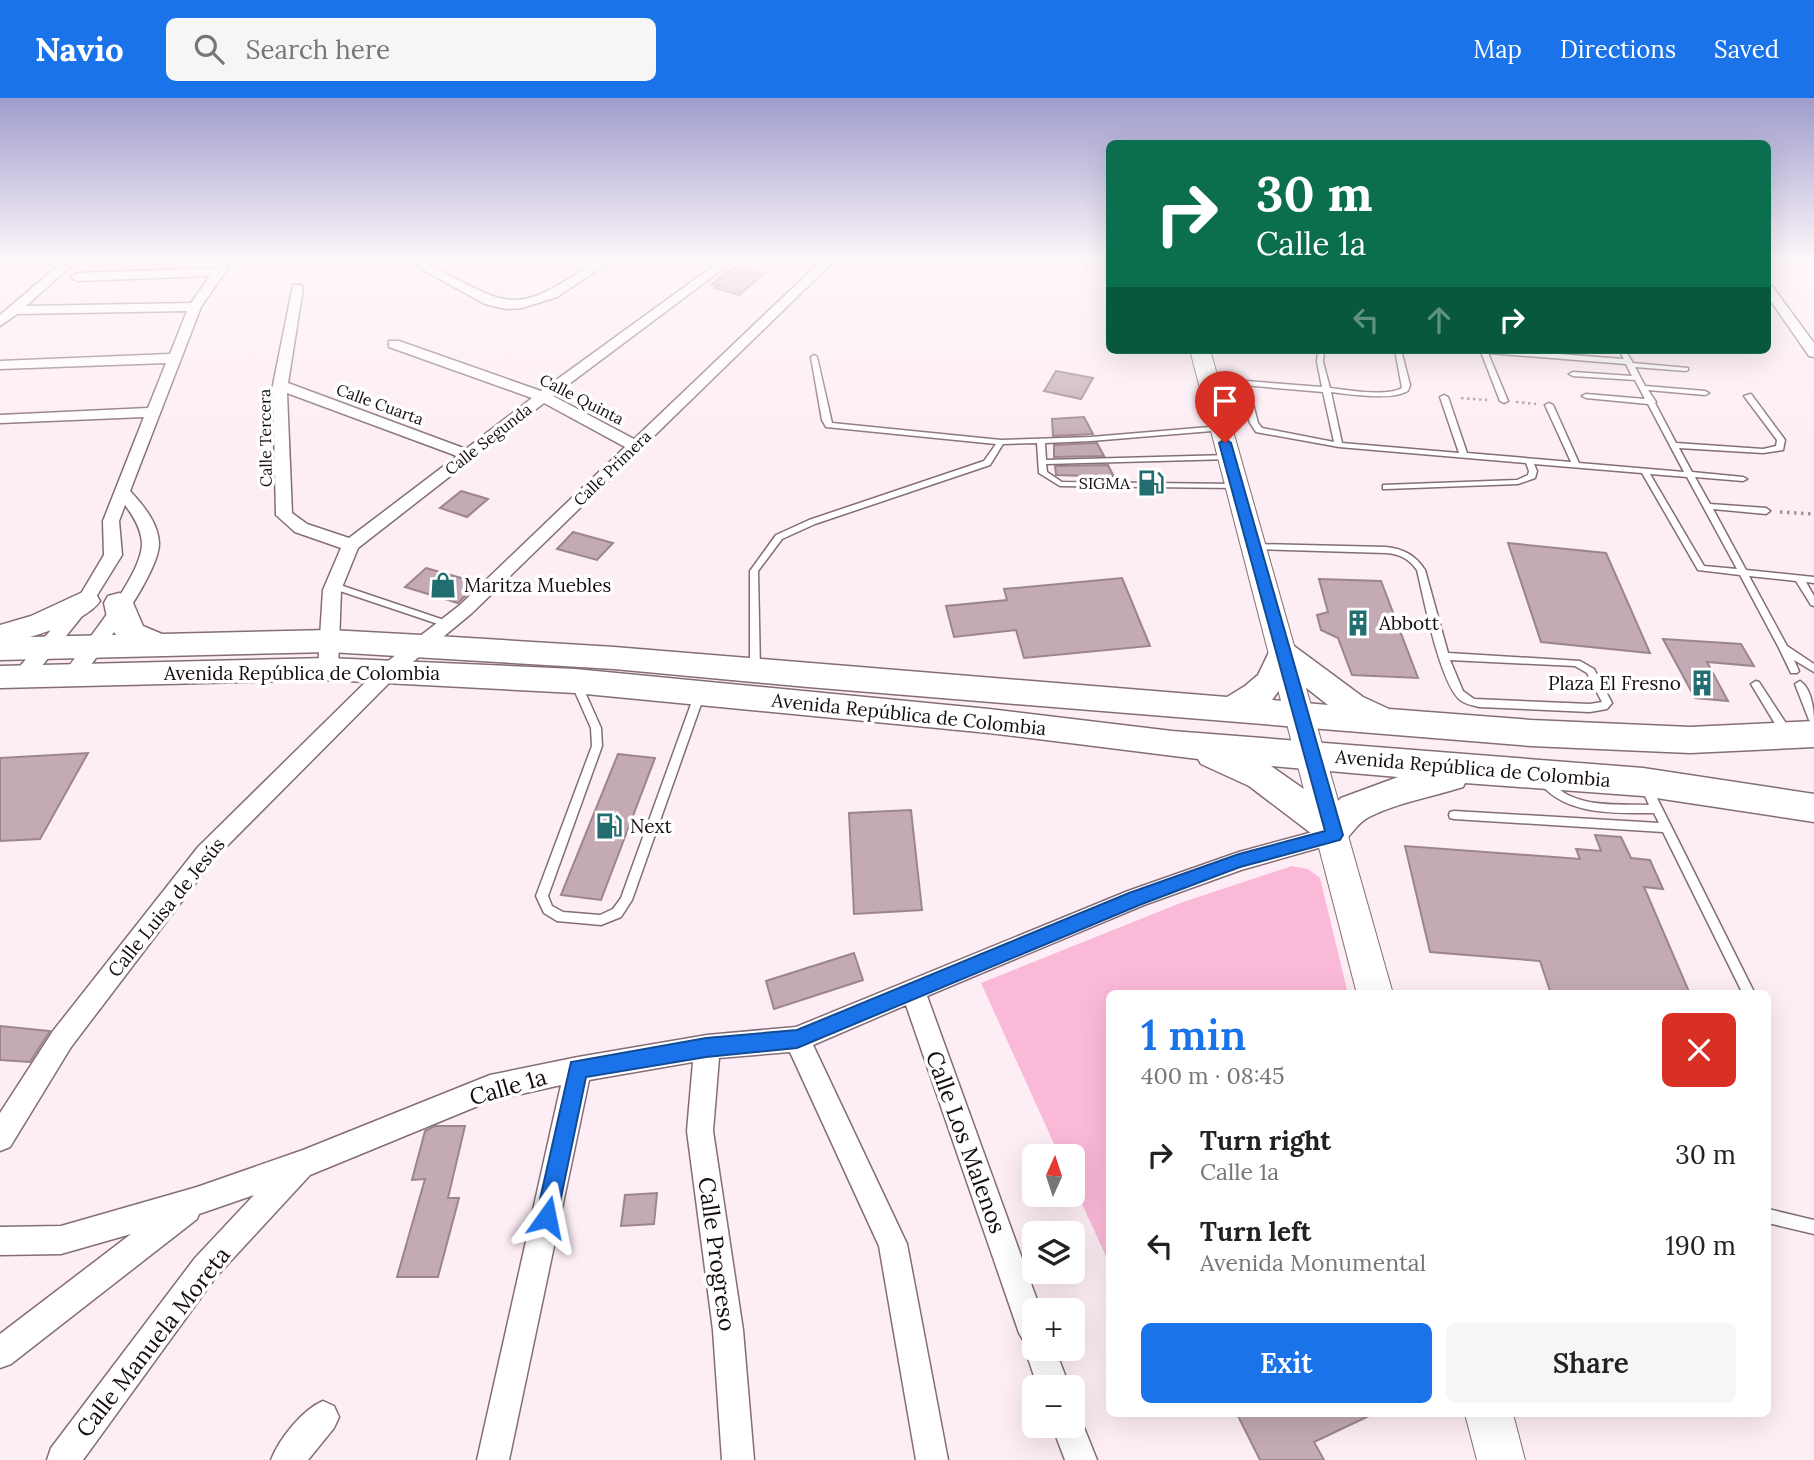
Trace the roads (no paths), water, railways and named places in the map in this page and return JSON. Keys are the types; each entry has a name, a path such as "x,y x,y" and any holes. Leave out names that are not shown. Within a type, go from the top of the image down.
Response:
{"main road":[{"path":"1201,354 1375,990"},
{"path":"0,636 42,623 85,601"},
{"path":"119,603 121,622 128,631 163,646"},
{"name":"Avenida República de Colombia","path":"0,649 163,646 329,655 390,670 575,681 618,671 700,693 989,720 1172,744 1540,774 1650,795 1814,808"},
{"name":"Avenida República de Colombia","path":"11,677 73,676 421,646 618,671 755,670 1301,716 1621,738 1704,740 1806,730"},
{"path":"1229,710 1259,696 1275,678 1283,654"},
{"path":"1283,654 1351,705 1391,723"},
{"path":"1172,744 1224,758 1258,775 1296,800 1334,833"},
{"path":"1334,833 1354,807 1383,795 1448,778 1493,772"},
{"path":"1490,1417 1501,1460"}],"street":[{"path":"11,677 46,649 85,601 113,555 111,521 189,323"},
{"name":"Calle Tercera","path":"291,323 280,385 284,515 301,528 351,545"},
{"name":"Calle Segunda","path":"329,655 334,586 351,545 644,323"},
{"name":"Calle Primera","path":"390,670 447,624 764,323"},
{"path":"1792,323 1814,353"},
{"name":"Calle Quinta","path":"394,344 543,397 635,446"},
{"path":"0,365 175,358"},
{"name":"Calle Cuarta","path":"280,385 468,455"},
{"path":"0,419 155,412"},
{"path":"73,676 141,570 150,548 143,514 122,492"},
{"path":"113,555 150,548"},
{"name":"Calle Luisa de Jesús","path":"0,1137 62,1039 206,853 390,670"},
{"name":"Calle 1a","path":"0,1241 61,1240 197,1201 303,1164 490,1088 578,1069 706,1047 797,1039 1136,898 1239,861 1334,833"},
{"name":"Calle Los Malenos","path":"913,991 1022,1299"},
{"path":"797,1039 893,1244 932,1460"},
{"name":"Calle Progreso","path":"706,1047 700,1131 728,1330 738,1460"},
{"path":"493,1460 578,1069"},
{"name":"Calle Manuela Moreta","path":"63,1460 205,1268 303,1164"},
{"path":"0,1353 197,1201"},
{"path":"288,1460 323,1417"},
{"path":"1073,1438 1081,1460"}],"lane":[{"path":"1321,354 1320,362 1339,445"},
{"path":"1208,380 1388,394 1405,389 1399,354"},
{"path":"1485,354 1503,401"},
{"path":"1529,354 1686,369"},
{"path":"1624,354 1744,573 1794,671"},
{"path":"814,357 825,420 829,425 1002,442 1221,428"},
{"path":"1573,374 1639,379"},
{"path":"1644,388 1705,393"},
{"path":"1586,396 1652,402"},
{"path":"1673,445 1763,451 1780,448 1781,440 1748,396"},
{"path":"1444,397 1464,456"},
{"path":"1248,400 1254,423 1259,430 1339,445 1743,479"},
{"path":"1549,405 1576,465"},
{"path":"1041,441 1043,472 1060,484 1237,486"},
{"path":"755,670 754,571 779,537 812,522 987,463 1002,442"},
{"path":"1042,462 1229,457"},
{"path":"1386,487 1518,482 1531,476 1533,471 1529,461"},
{"path":"1645,471 1701,568 1814,580"},
{"path":"1707,506 1766,511"},
{"path":"1254,547 1386,550 1407,555 1416,561 1420,570 1445,656 1458,690 1471,702 1590,709 1604,706 1606,703 1591,671 1577,663 1445,656"},
{"path":"1799,578 1814,603"},
{"path":"334,586 447,624"},
{"path":"1784,648 1814,669"},
{"path":"575,681 596,728 597,746 542,896 548,909 561,917 601,920 617,913 626,900 700,693"},
{"path":"1756,684 1806,730"},
{"path":"1800,684 1806,730"},
{"path":"1650,795 1747,990"},
{"path":"1454,815 1666,828"},
{"path":"1771,1217 1814,1227"}],"place":[{"name":"SIGMA","path":"1151,483"},
{"name":"Maritza Muebles","path":"443,585"},
{"name":"Abbott","path":"1358,623"},
{"name":"Plaza El Fresno","path":"1702,683"},
{"name":"Next","path":"609,826"}]}
